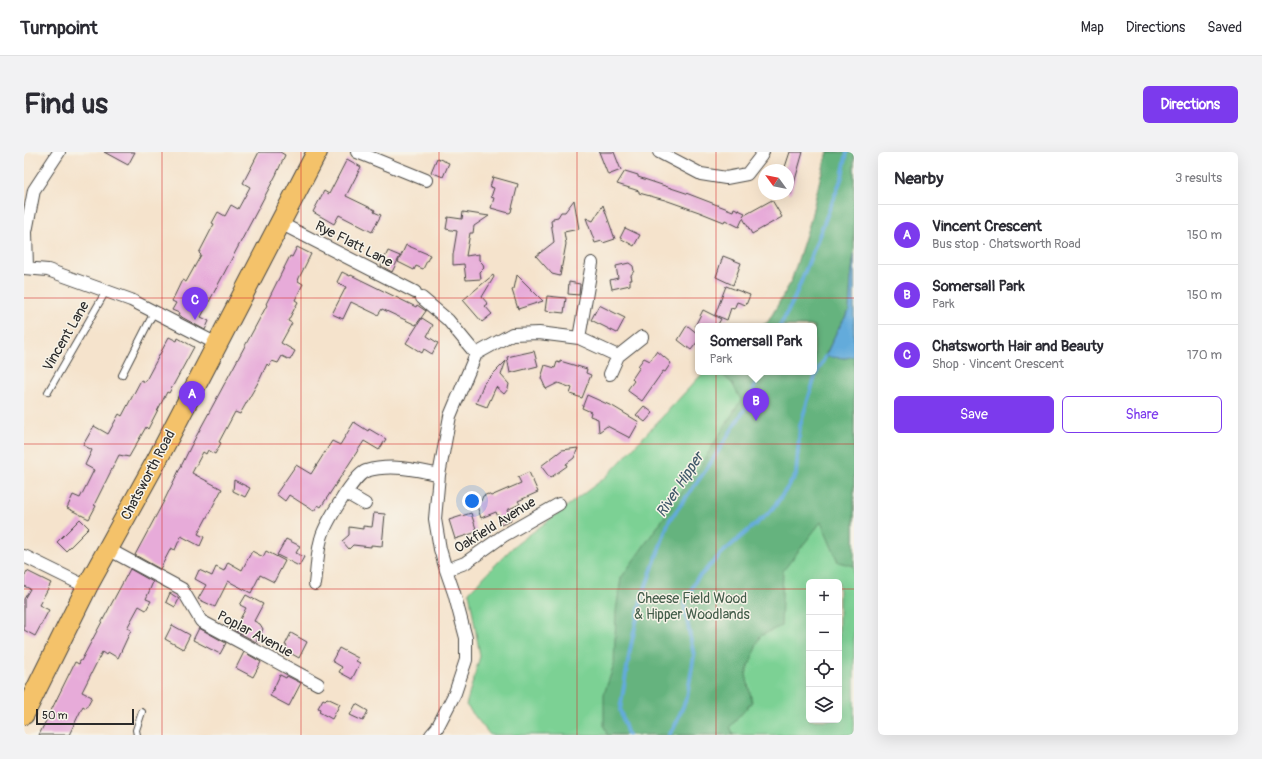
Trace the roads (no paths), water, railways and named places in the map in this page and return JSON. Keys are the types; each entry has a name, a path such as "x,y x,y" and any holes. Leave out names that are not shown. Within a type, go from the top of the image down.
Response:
{"highway":[{"name":"Chatsworth Road","path":"24,714 88,587 158,458 317,152"}],"street":[{"path":"59,152 34,190 26,232 25,268 48,270 131,300 217,344"},
{"path":"357,152 426,180"},
{"path":"658,152 700,174 726,178 747,174 763,152"},
{"name":"Rye Flatt Lane","path":"280,223 418,295 448,320 476,354"},
{"path":"579,338 592,263"},
{"path":"476,354 512,334 539,333 579,338 618,356"},
{"path":"610,374 618,356 642,337"},
{"name":"Oakfield Avenue","path":"431,735 437,728 455,693 466,660 466,638 440,549 435,519 438,475 450,416 476,354"},
{"path":"315,584 321,538 325,527 356,479 364,472 395,468 413,469 438,475"},
{"path":"346,493 365,504"},
{"name":"Oakfield Avenue","path":"446,570 465,563 503,536 559,504"},
{"name":"Poplar Avenue","path":"108,549 182,589 201,622 318,684"},
{"path":"24,556 88,587"}],"lane":[{"name":"Vincent Lane","path":"48,392 106,291"},
{"path":"122,375 154,312"},
{"path":"137,735 136,730 142,712"}],"water":[{"path":"854,254 854,356 846,358 825,357 836,333 849,311"}],"waterway":[{"name":"River Hipper","path":"782,323 795,297 842,177 847,152"},
{"path":"817,372 825,357"},
{"name":"River Hipper","path":"628,735 620,710 630,650 641,600 669,521 710,464 748,404 759,375"},
{"path":"669,735 674,728 687,697 694,656 684,605 696,580 722,553 772,510 796,475 800,426 816,375"}],"place":[{"name":"Chatsworth Hair and Beauty","path":"195,320"},
{"name":"Vincent Crescent","path":"192,414"},
{"name":"Somersall Park","path":"756,421"}],"park label":[{"name":"Cheese Field Wood & Hipper Woodlands","path":"692,606"}]}
